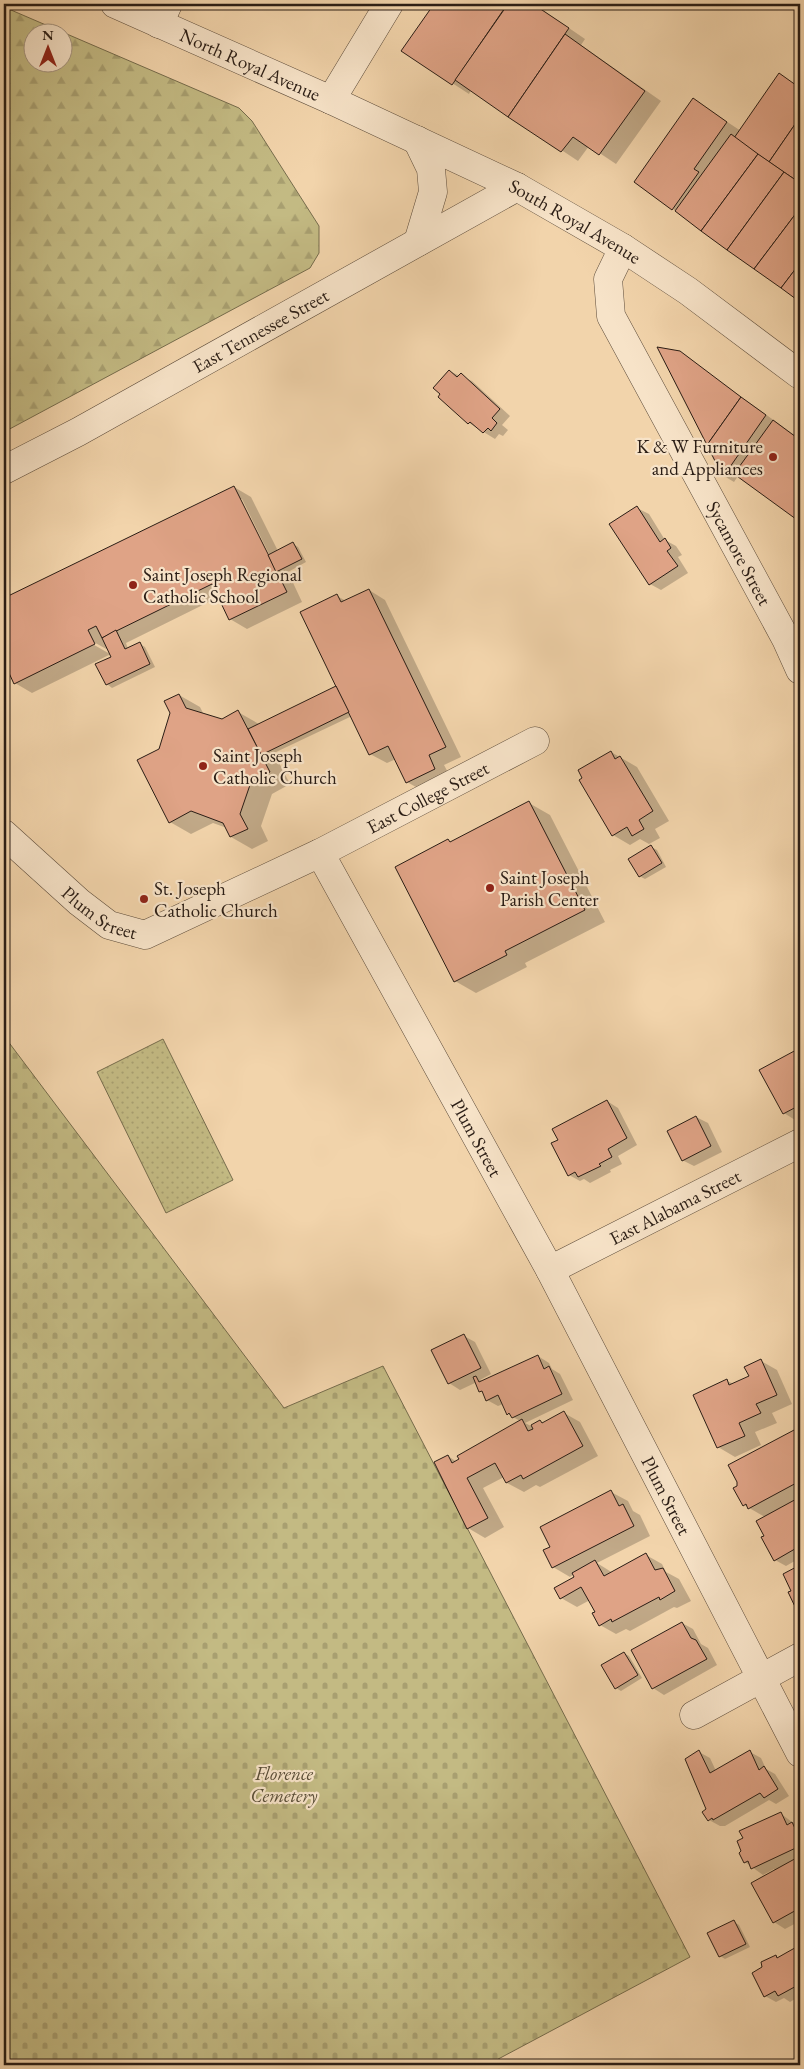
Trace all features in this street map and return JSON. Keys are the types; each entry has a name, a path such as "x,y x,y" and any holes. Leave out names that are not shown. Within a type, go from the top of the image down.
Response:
{"street":[{"name":"North Royal Avenue","path":"115,4 164,14 330,100"},
{"path":"330,100 389,4"},
{"name":"South Royal Avenue","path":"330,100 517,187 623,248 688,291 800,375"},
{"path":"417,140 431,169 433,192 418,242"},
{"name":"East Tennessee Street","path":"4,470 78,432 517,187"},
{"name":"Sycamore Street","path":"623,248 608,279 611,316 786,639 800,670"},
{"name":"East College Street","path":"320,853 535,741"},
{"name":"Plum Street","path":"4,834 79,902 109,925 145,935 320,853 550,1270 800,1753"},
{"name":"East Alabama Street","path":"550,1270 800,1143"},
{"path":"694,1715 800,1657"}],"green space":[{"path":"4,7 39,22 22,22 22,72 72,72 72,36 239,108 252,121 319,226 319,253 310,268 4,432"},
{"name":"Florence Cemetery","path":"4,1036 284,1408 383,1366 690,1957 487,2065 4,2065"},
{"path":"163,1039 233,1180 166,1213 97,1072"}],"building":[{"path":"434,4 496,4 504,9 452,85 401,51"},
{"path":"508,4 533,4 569,28 508,117 455,80"},
{"path":"565,34 645,91 599,155 573,137 561,152 508,117"},
{"path":"779,73 800,88 800,117 769,162 734,138"},
{"path":"693,98 727,122 694,169 699,172 672,210 634,182"},
{"path":"800,117 800,183 769,162"},
{"path":"731,134 758,154 701,231 675,211"},
{"path":"758,154 784,172 727,250 701,231"},
{"path":"784,172 800,183 800,208 754,269 727,250"},
{"path":"800,208 800,263 781,288 754,269"},
{"path":"800,263 800,302 781,288"},
{"path":"657,347 680,351 741,397 707,445"},
{"path":"449,370 457,377 461,373 500,409 492,418 497,423 491,431 488,428 483,433 470,422 468,424 438,397 440,394 433,388"},
{"path":"741,397 766,415 723,477 707,445"},
{"name":"K & W Furniture and Appliances","path":"773,420 800,440 800,522 734,474"},
{"path":"234,486 287,592 229,620 212,584 102,638 96,626 88,630 95,644 14,684 4,662 4,598"},
{"path":"637,506 660,542 665,538 671,548 667,551 678,566 649,585 609,524"},
{"path":"293,542 302,559 276,572 268,555"},
{"path":"369,589 446,747 429,755 435,769 406,783 388,746 369,755 300,612 337,594 341,602"},
{"path":"116,630 125,649 140,642 150,664 106,685 95,664 111,657 102,638"},
{"path":"336,686 349,712 261,755 248,729"},
{"name":"Saint Joseph Catholic Church","path":"179,694 186,708 222,719 238,710 270,772 251,782 240,814 248,829 230,837 223,823 191,811 169,823 137,760 159,749 170,713 164,701"},
{"path":"611,751 615,759 620,756 653,811 639,820 644,829 632,836 627,827 612,836 579,780 582,778 578,770"},
{"name":"Saint Joseph Parish Center","path":"529,801 585,910 505,951 507,955 454,982 395,867 448,839 450,842"},
{"path":"651,845 662,863 639,877 628,859"},
{"path":"798,1049 800,1054 800,1105 783,1114 759,1070"},
{"path":"607,1100 627,1138 608,1149 612,1157 599,1164 601,1166 578,1177 575,1172 568,1176 551,1143 558,1140 552,1129"},
{"path":"696,1116 711,1146 682,1161 667,1131"},
{"path":"464,1334 481,1368 448,1384 431,1350"},
{"path":"538,1355 544,1369 549,1366 562,1394 512,1418 509,1413 507,1415 498,1395 486,1401 482,1391 479,1392 473,1377 476,1376 479,1382"},
{"path":"761,1359 777,1395 756,1404 761,1413 739,1423 745,1436 717,1448 693,1395 727,1379 729,1385 749,1376 744,1367"},
{"path":"564,1411 583,1446 523,1479 521,1475 506,1483 495,1463 467,1478 488,1518 467,1529 434,1462 448,1455 452,1463 459,1459 457,1456 522,1419 528,1431 533,1429 531,1425 540,1420 542,1423"},
{"path":"796,1429 800,1437 800,1481 748,1509 746,1504 743,1506 733,1488 737,1486 737,1482 728,1465"},
{"path":"611,1490 619,1506 623,1504 634,1526 552,1568 543,1550 550,1547 540,1527"},
{"path":"800,1497 800,1546 774,1561 761,1537 764,1536 756,1521"},
{"path":"646,1553 655,1570 663,1568 675,1591 660,1600 659,1597 612,1622 611,1619 599,1626 592,1613 595,1612 581,1587 560,1599 554,1588 574,1577 572,1573 595,1560 604,1576"},
{"path":"800,1565 799,1615 788,1592 791,1591 783,1574"},
{"path":"682,1622 691,1638 696,1640 707,1659 652,1689 631,1650"},
{"path":"624,1652 638,1675 615,1689 601,1665"},
{"path":"699,1750 710,1773 750,1750 759,1770 764,1766 778,1789 764,1798 760,1793 708,1821 702,1812 706,1809 685,1759"},
{"path":"781,1812 787,1825 792,1822 800,1839 800,1846 751,1869 748,1861 744,1863 739,1853 741,1851 737,1841 743,1838 739,1831"},
{"path":"800,1856 800,1908 773,1923 751,1883"},
{"path":"734,1920 746,1944 719,1957 707,1933"},
{"path":"800,1945 800,1984 778,1996 775,1991 764,1997 752,1973 762,1967 761,1962 776,1955 777,1958"}],"place":[{"name":"K & W Furniture and Appliances","path":"773,457"},
{"name":"Saint Joseph Regional Catholic School","path":"133,585"},
{"name":"Saint Joseph Catholic Church","path":"203,766"},
{"name":"Saint Joseph Parish Center","path":"490,888"},
{"name":"St. Joseph Catholic Church","path":"144,899"}]}
